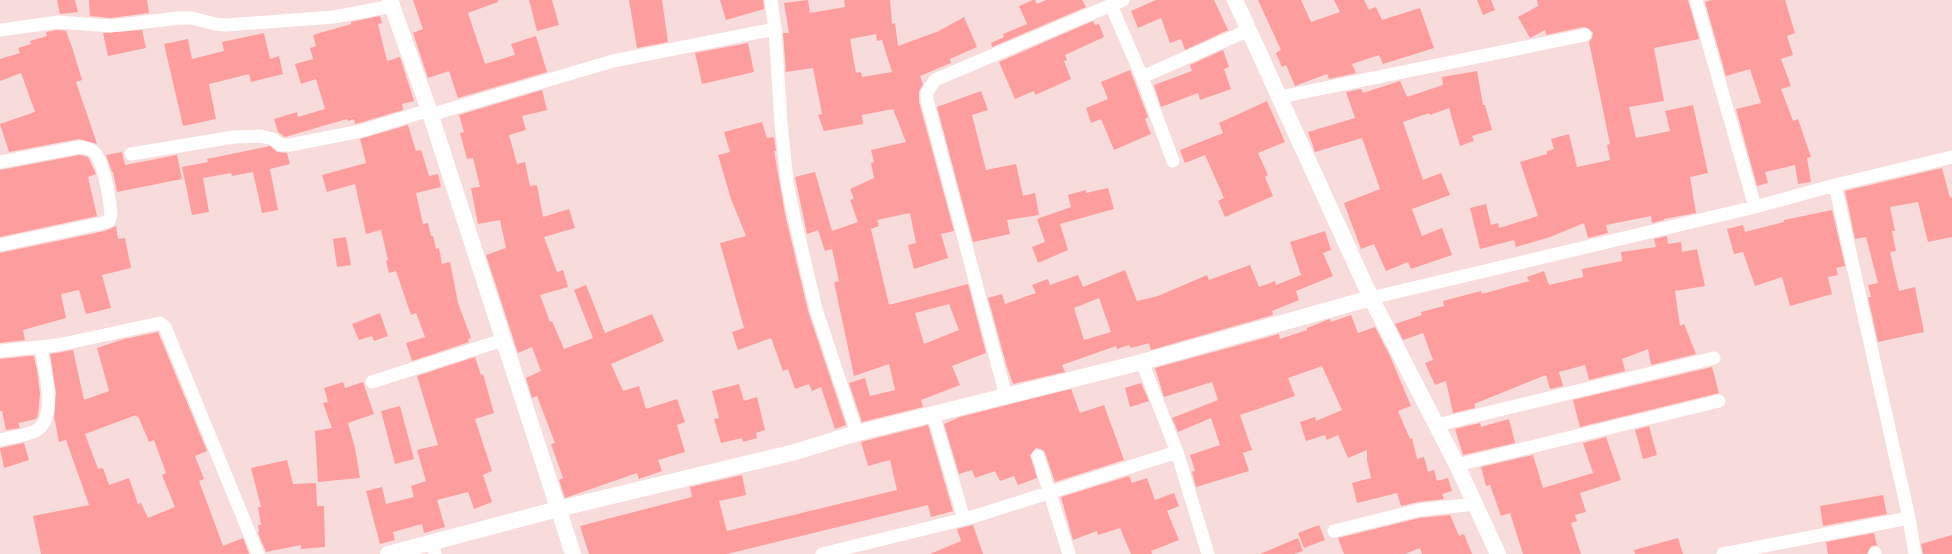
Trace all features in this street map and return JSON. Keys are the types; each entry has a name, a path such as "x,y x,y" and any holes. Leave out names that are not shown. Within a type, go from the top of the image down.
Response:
{"street":[{"path":"771,0 775,29 781,124 787,181 793,212 816,309 857,433"},
{"path":"1235,0 1371,298 1457,465 1498,554"},
{"path":"1696,0 1755,207"},
{"path":"1006,396 927,100 927,92 935,80 1117,2 1142,77 1173,161"},
{"path":"0,30 58,22 111,26 179,18 192,18 215,24 226,25 334,17 391,3 430,112 573,554"},
{"path":"131,154 234,138 260,136 272,139 281,145 290,145 361,131 613,61 775,29"},
{"path":"1142,77 1249,30"},
{"path":"1280,96 1585,35"},
{"path":"0,162 80,147 89,148 95,153 101,164 111,215 109,221 103,224 0,246"},
{"path":"388,554 434,548 558,509 795,452 857,433 1142,362 1371,298 1755,207 1835,185 1952,157"},
{"path":"1835,185 1909,518 1914,554"},
{"path":"0,351 41,347 153,323 160,323 166,327 258,554"},
{"path":"372,382 503,340"},
{"path":"0,440 33,433 44,425 48,417 49,404 41,347"},
{"path":"1437,425 1714,358"},
{"path":"1142,362 1176,452 1208,554"},
{"path":"1457,465 1719,401"},
{"path":"933,414 964,519"},
{"path":"822,554 964,519 1176,452"},
{"path":"1038,456 1069,554"},
{"path":"1334,531 1419,510 1475,504"},
{"path":"1724,554 1909,518"}],"building":[{"path":"57,0 75,0 78,12 60,14"},
{"path":"89,0 147,0 149,13 111,18 90,16"},
{"path":"413,0 498,0 498,2 468,13 485,64 515,55 511,44 536,36 547,72 458,98 449,71 428,78 413,33 423,29"},
{"path":"529,0 552,0 559,25 537,31"},
{"path":"629,0 662,0 668,42 637,48"},
{"path":"720,0 763,0 764,9 726,20"},
{"path":"808,0 810,13 845,7 844,0 890,0 892,24 895,23 898,46 939,31 964,17 977,47 950,59 951,63 920,76 923,84 919,92 919,102 954,231 941,234 948,258 914,269 908,245 916,243 910,213 877,220 879,226 871,229 889,305 968,284 986,353 952,366 960,385 921,400 923,407 862,422 849,383 865,378 870,396 895,390 889,364 854,376 834,282 839,281 832,249 825,251 818,230 807,234 795,177 815,172 832,231 858,222 850,200 854,199 850,189 874,178 871,163 874,162 871,150 906,142 893,109 862,115 863,124 824,131 818,115 822,114 813,68 786,72 783,33 789,33 784,3","holes":["876,34 877,41 882,40 892,72 862,77 861,72 856,73 850,39","949,304 959,330 924,344 915,313"]},
{"path":"1035,0 1037,4 1046,0 1082,0 1086,7 992,47 991,43 1004,37 1003,34 1027,24 1019,6"},
{"path":"1156,0 1214,0 1228,30 1185,50 1181,39 1170,43 1161,18 1138,28 1131,11"},
{"path":"1258,0 1301,0 1311,22 1340,12 1334,0 1364,0 1369,10 1376,7 1382,20 1420,8 1434,48 1383,64 1379,55 1352,64 1356,73 1329,79 1327,74 1295,86 1286,65 1282,67 1276,53 1281,50"},
{"path":"1477,0 1491,0 1495,10 1483,15"},
{"path":"1537,0 1688,0 1699,39 1654,48 1664,101 1629,107 1636,138 1670,131 1665,111 1693,105 1708,173 1690,177 1696,213 1664,219 1652,223 1651,216 1606,225 1608,233 1588,238 1584,223 1550,237 1516,247 1514,240 1480,249 1470,208 1486,204 1491,225 1498,223 1499,228 1538,216 1520,162 1547,154 1547,151 1554,149 1551,139 1569,134 1577,167 1610,160 1607,145 1610,144 1589,42 1593,33 1588,28 1583,27 1546,35 1545,30 1530,38 1518,17 1538,6"},
{"path":"1712,0 1785,0 1795,33 1787,36 1793,55 1781,59 1791,86 1781,89 1793,121 1798,119 1811,157 1807,158 1811,182 1798,184 1795,165 1765,172 1768,183 1757,186 1736,109 1761,103 1750,69 1726,76 1705,2"},
{"path":"380,16 382,23 378,24 387,61 400,57 414,101 402,104 403,110 355,124 354,119 348,121 347,119 285,137 278,132 274,119 297,112 298,117 325,109 316,79 301,84 295,64 313,59 310,48 316,46 313,35 351,24 351,22"},
{"path":"1093,21 1095,25 1099,24 1104,37 1065,55 1067,60 1064,61 1071,79 1035,95 1034,91 1015,99 999,62"},
{"path":"58,30 66,31 73,50 82,80 76,82 97,144 79,139 9,152 0,124 35,112 21,73 0,81 0,59 20,53 18,48 31,44 30,41 47,36 46,32"},
{"path":"142,30 146,48 108,56 103,33"},
{"path":"264,33 270,59 279,56 283,74 251,82 249,74 209,84 216,119 183,126 164,44 188,39 192,59 224,51 222,42"},
{"path":"748,43 754,72 702,84 695,53"},
{"path":"1223,50 1229,67 1224,69 1231,89 1200,100 1198,93 1161,107 1154,85 1192,71 1190,65"},
{"path":"1130,70 1148,117 1145,119 1151,134 1114,150 1101,119 1091,123 1086,108 1108,99 1101,82"},
{"path":"1477,71 1483,105 1485,105 1492,130 1472,136 1474,141 1460,146 1449,108 1403,122 1423,180 1441,173 1450,195 1412,209 1422,236 1442,228 1452,255 1411,269 1408,262 1386,271 1374,244 1361,249 1344,203 1380,189 1362,138 1315,152 1308,132 1355,118 1346,92 1361,89 1363,93 1400,81 1407,97 1443,85 1442,77"},
{"path":"542,90 547,110 522,116 526,130 509,135 517,164 525,162 530,186 537,185 543,217 569,209 575,228 544,237 557,272 563,270 568,287 540,295 550,322 552,321 564,349 593,338 574,290 586,285 605,333 652,314 664,341 611,364 623,391 639,386 646,409 677,399 685,422 677,425 685,452 658,460 662,471 639,479 637,473 565,498 559,480 563,478 551,444 555,443 537,396 532,398 526,378 541,371 532,347 518,353 486,255 506,248 500,220 478,224 471,188 480,187 473,158 467,159 460,133 464,132 459,115"},
{"path":"981,91 988,110 972,115 986,170 1016,164 1023,196 1035,193 1039,215 1007,220 1010,234 973,242 937,107"},
{"path":"1267,101 1285,142 1258,153 1268,175 1265,177 1273,196 1225,217 1218,201 1224,198 1205,155 1185,163 1180,150 1223,133 1219,123"},
{"path":"762,122 767,138 774,137 776,151 774,151 785,214 808,311 846,425 835,429 821,387 812,391 809,384 795,389 788,369 783,371 771,338 738,350 732,332 744,328 720,243 746,236 731,199 718,155 730,152 724,132"},
{"path":"408,125 416,151 421,150 429,176 438,174 441,187 416,193 423,224 428,223 436,249 439,248 442,264 450,262 458,303 471,338 468,339 469,342 412,361 406,343 425,337 416,313 411,315 396,271 389,273 386,261 388,260 381,230 366,234 355,184 327,192 322,175 366,163 360,139"},
{"path":"270,146 277,152 287,153 290,164 270,169 278,210 262,213 253,172 232,176 231,173 203,178 209,212 192,215 182,167 208,162 207,159"},
{"path":"122,152 125,165 177,155 182,179 117,192 113,172 106,155"},
{"path":"80,155 88,157 96,174 88,177 97,216 0,237 0,170"},
{"path":"1942,168 1950,198 1952,197 1952,237 1928,242 1918,202 1890,207 1895,231 1892,231 1896,251 1890,252 1899,291 1915,287 1924,332 1878,342 1868,297 1871,297 1868,285 1878,283 1866,237 1855,239 1845,191"},
{"path":"1108,188 1114,209 1060,224 1068,250 1038,263 1032,247 1045,242 1037,219 1071,207 1068,195 1086,190 1086,193"},
{"path":"1832,210 1845,266 1836,268 1838,275 1828,277 1832,294 1790,306 1782,277 1755,286 1743,252 1734,254 1727,229 1743,225 1745,232 1784,222 1784,220"},
{"path":"116,226 118,239 125,238 131,268 102,275 111,308 86,314 79,290 61,294 66,318 23,330 25,340 0,343 0,253 105,231"},
{"path":"1325,231 1331,250 1323,253 1333,276 1296,291 1299,300 1272,311 1273,315 1151,350 1149,343 1131,348 1129,345 1117,349 1116,346 1062,365 1065,372 1013,384 988,298 1002,294 1005,304 1036,293 1032,285 1048,279 1050,285 1078,275 1083,287 1125,270 1137,301 1158,296 1207,275 1209,280 1250,265 1259,287 1275,281 1276,285 1301,275 1290,242","holes":["1099,298 1111,332 1084,340 1074,308"]},
{"path":"1667,236 1668,244 1681,242 1682,252 1697,249 1705,286 1675,291 1680,326 1684,324 1696,354 1651,365 1648,349 1622,359 1625,371 1589,380 1585,365 1559,372 1563,386 1550,389 1546,375 1474,404 1475,408 1453,413 1446,381 1435,385 1425,363 1433,360 1423,333 1403,340 1395,324 1422,315 1421,312 1444,306 1443,301 1481,291 1482,294 1529,281 1527,277 1544,271 1549,285 1583,277 1582,269 1622,261 1621,252 1656,247 1654,239"},
{"path":"346,237 351,265 337,267 333,239"},
{"path":"380,313 388,336 374,341 372,336 359,340 352,324"},
{"path":"1351,315 1358,333 1375,327 1390,356 1411,406 1398,411 1410,439 1412,438 1417,459 1424,457 1428,472 1434,470 1437,481 1448,478 1452,491 1442,494 1444,499 1418,502 1401,506 1397,493 1357,503 1352,483 1371,478 1367,460 1367,450 1348,458 1338,435 1327,440 1325,435 1306,441 1300,422 1315,417 1316,421 1342,410 1322,366 1288,378 1295,396 1240,415 1252,450 1243,453 1249,471 1196,487 1192,472 1195,471 1190,455 1220,445 1211,418 1178,432 1172,418 1218,400 1212,382 1164,397 1155,368 1279,334 1280,339 1307,330 1307,328 1327,320 1330,319 1331,322"},
{"path":"158,332 207,451 195,456 204,479 199,481 223,546 243,538 249,554 41,554 33,516 89,505 66,440 59,442 54,416 56,393 50,354 73,350 84,400 109,391 97,348 124,339","holes":["136,415 137,417 138,416 149,442 154,440 166,473 162,475 175,507 148,518 141,503 138,504 129,478 109,485 103,468 98,469 85,434"]},
{"path":"34,356 37,370 40,394 38,415 36,419 18,423 20,428 6,430 2,411 0,411 0,359"},
{"path":"475,357 481,375 483,374 494,413 475,419 492,471 483,475 492,502 474,509 468,492 437,500 445,527 424,533 422,524 393,532 395,540 380,544 366,491 382,487 386,504 414,497 411,486 426,481 417,450 438,445 417,376"},
{"path":"1712,367 1719,393 1580,427 1573,400"},
{"path":"343,382 345,388 363,382 374,414 348,423 355,448 360,478 318,482 315,431 332,428 323,403 328,402 324,388"},
{"path":"1141,383 1149,401 1130,407 1125,388"},
{"path":"739,384 744,401 757,397 765,430 756,433 757,438 743,442 742,438 721,443 714,419 719,418 712,391"},
{"path":"1071,389 1080,413 1104,405 1124,460 1055,482 1045,453 1043,450 1036,448 1030,455 1037,478 1018,485 1014,476 1000,481 995,471 975,478 972,470 959,474 944,424 960,417"},
{"path":"400,406 414,459 395,464 381,411"},
{"path":"1509,419 1515,443 1463,455 1455,429 1480,423 1481,427"},
{"path":"928,425 953,511 931,517 928,505 727,554 589,554 580,526 692,497 690,487 742,475 746,495 719,501 727,531 897,490 890,460 868,466 861,442"},
{"path":"1649,426 1657,455 1643,459 1635,430"},
{"path":"1606,437 1621,480 1580,493 1586,512 1575,515 1577,521 1571,523 1581,554 1523,554 1510,513 1501,516 1490,485 1486,486 1481,467 1533,455 1543,488 1593,473 1583,443"},
{"path":"24,443 29,460 4,468 0,448"},
{"path":"287,460 293,484 316,483 317,506 324,506 325,547 301,549 301,545 266,552 258,533 258,525 261,525 258,507 261,507 251,468"},
{"path":"1129,476 1132,483 1147,478 1155,500 1174,493 1179,506 1167,511 1179,540 1151,551 1152,554 1131,554 1120,528 1098,535 1097,531 1073,540 1061,497"},
{"path":"1883,495 1887,514 1823,526 1820,506"},
{"path":"1450,515 1459,536 1464,534 1472,554 1422,554 1420,548 1405,554 1344,554 1338,538 1420,518"},
{"path":"973,525 983,554 930,554 961,541 957,529"},
{"path":"1319,525 1325,540 1304,548 1298,533"},
{"path":"1874,533 1877,545 1871,546 1867,554 1828,554 1826,542"},
{"path":"1952,535 1952,554 1923,554 1921,544"},
{"path":"1298,538 1303,551 1294,554 1260,554"},
{"path":"1678,538 1683,554 1635,554 1634,550"}]}
